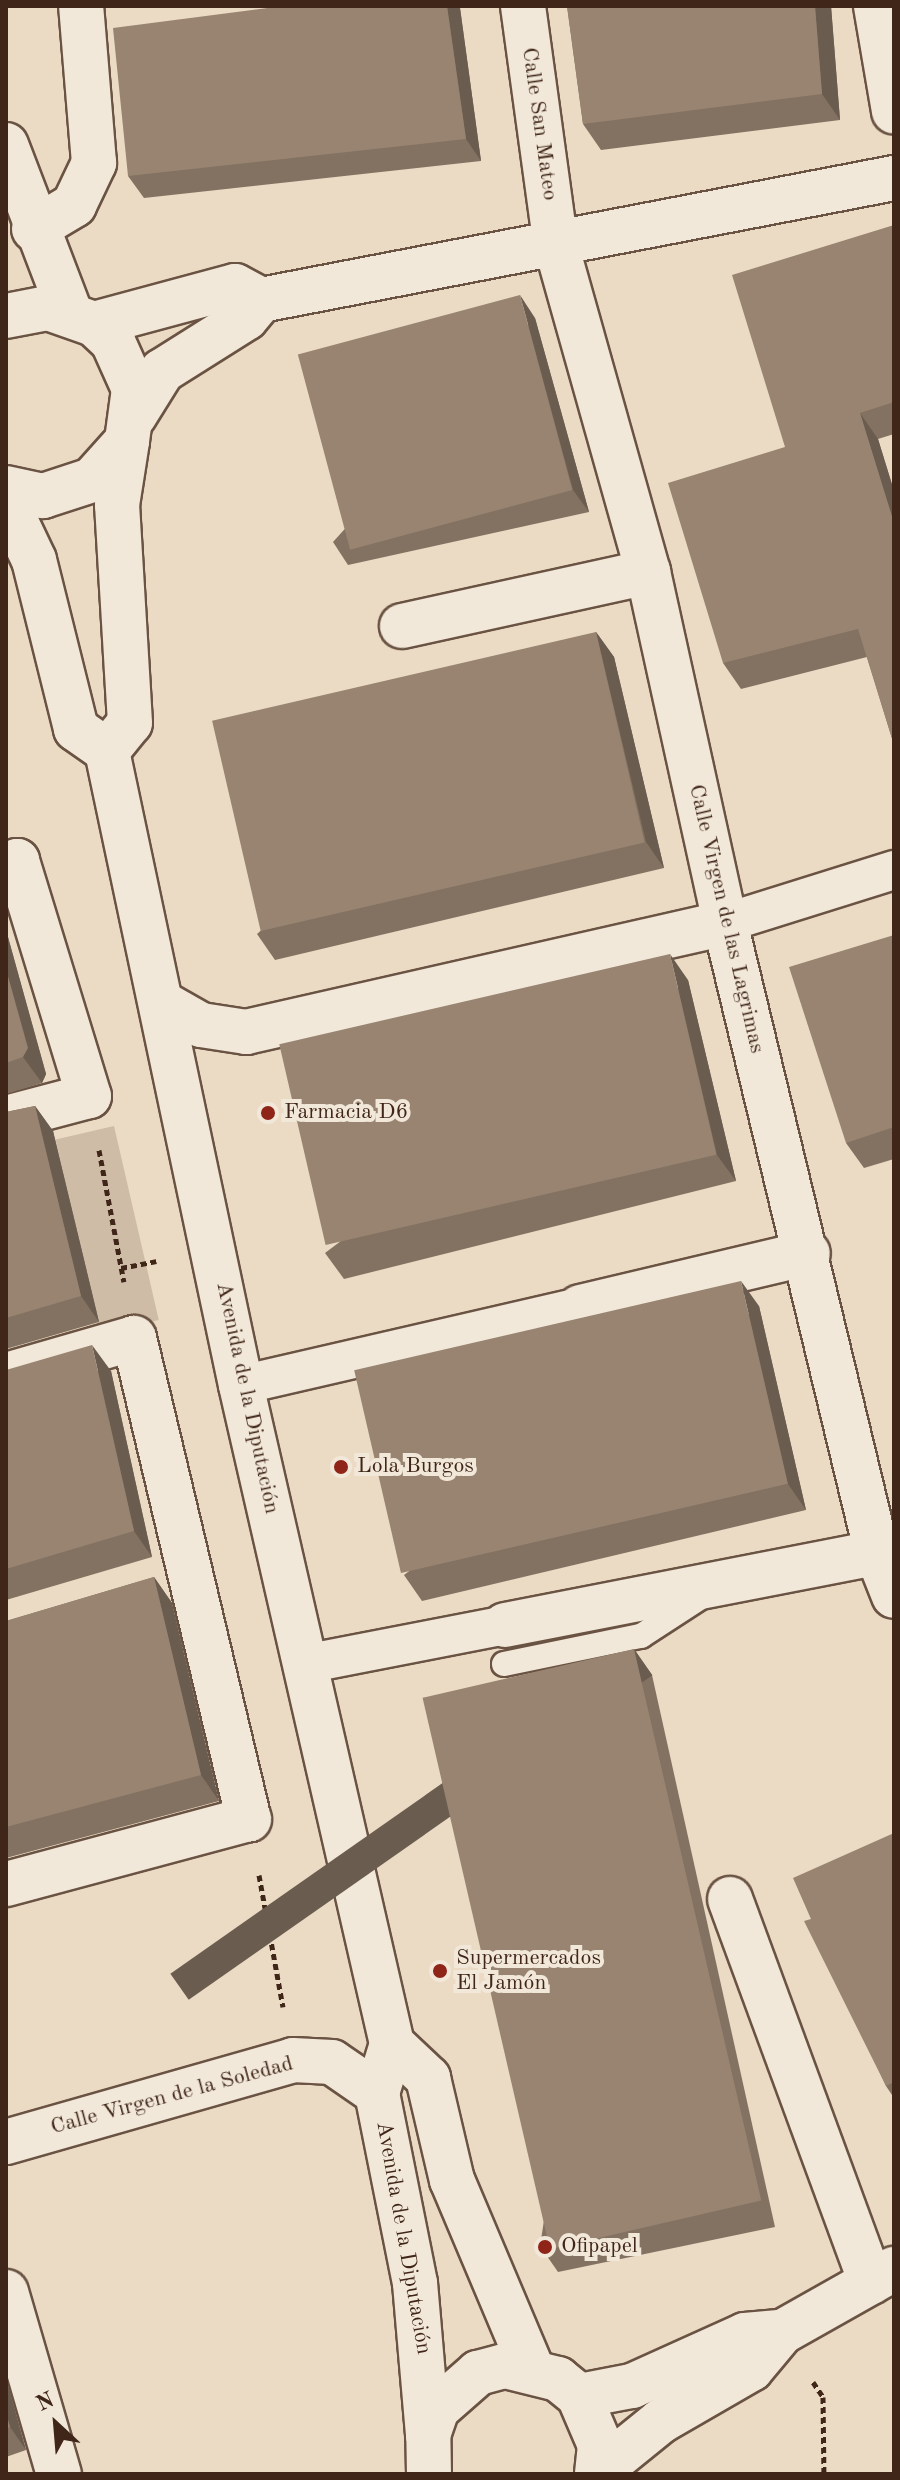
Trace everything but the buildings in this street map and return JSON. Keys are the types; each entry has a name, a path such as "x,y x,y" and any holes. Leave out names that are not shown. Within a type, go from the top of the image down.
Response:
{"street":[{"name":"Calle San Mateo","path":"523,6 555,241"},
{"path":"876,6 894,111"},
{"path":"34,229 74,205 94,163 82,20 127,28"},
{"path":"6,145 34,229 82,318 127,364 130,428 117,505 130,723 107,751 76,729 34,560 6,501"},
{"path":"6,488 43,496 69,492 113,463 162,371 246,318 261,300 894,178"},
{"name":"Calle Virgen de las Lagrimas","path":"555,241 648,572 725,923 808,1253 877,1553 894,1596"},
{"path":"6,316 48,308 82,318 235,286 261,300"},
{"path":"402,626 648,572"},
{"name":"Avenida de la Diputación","path":"107,751 241,1385 392,2044 377,2093 415,2283 421,2461"},
{"path":"6,1118 89,1096 12,863"},
{"path":"162,1003 201,1025 246,1032 725,923 894,870"},
{"path":"241,1385 808,1253"},
{"path":"6,1375 134,1338 249,1819 6,1884"},
{"path":"305,1664 504,1644 723,1583 877,1553"},
{"path":"143,1585 188,1572"},
{"path":"598,2473 661,2421 751,2369 782,2332 883,2275 730,1899"},
{"path":"392,2044 428,2078 452,2180 532,2369"},
{"name":"Calle Virgen de la Soledad","path":"6,2142 293,2060 332,2062 377,2093"},
{"path":"6,2292 59,2474"},
{"path":"579,2396 632,2386 745,2335 782,2332"},
{"path":"421,2461 437,2409 478,2373 532,2369 579,2396 600,2445 598,2473"}],"path":[{"path":"89,1096 134,1338"},
{"path":"249,1819 293,2060"},
{"path":"782,2332 823,2397 824,2474"}],"shaded area":[{"path":"114,1126 159,1320 100,1333 56,1139"}],"place":[{"name":"Farmacia D6","path":"268,1113"},
{"name":"Lola Burgos","path":"341,1467"},
{"name":"Supermercados El Jamón","path":"440,1971"},
{"name":"Ofipapel","path":"545,2247"}]}
